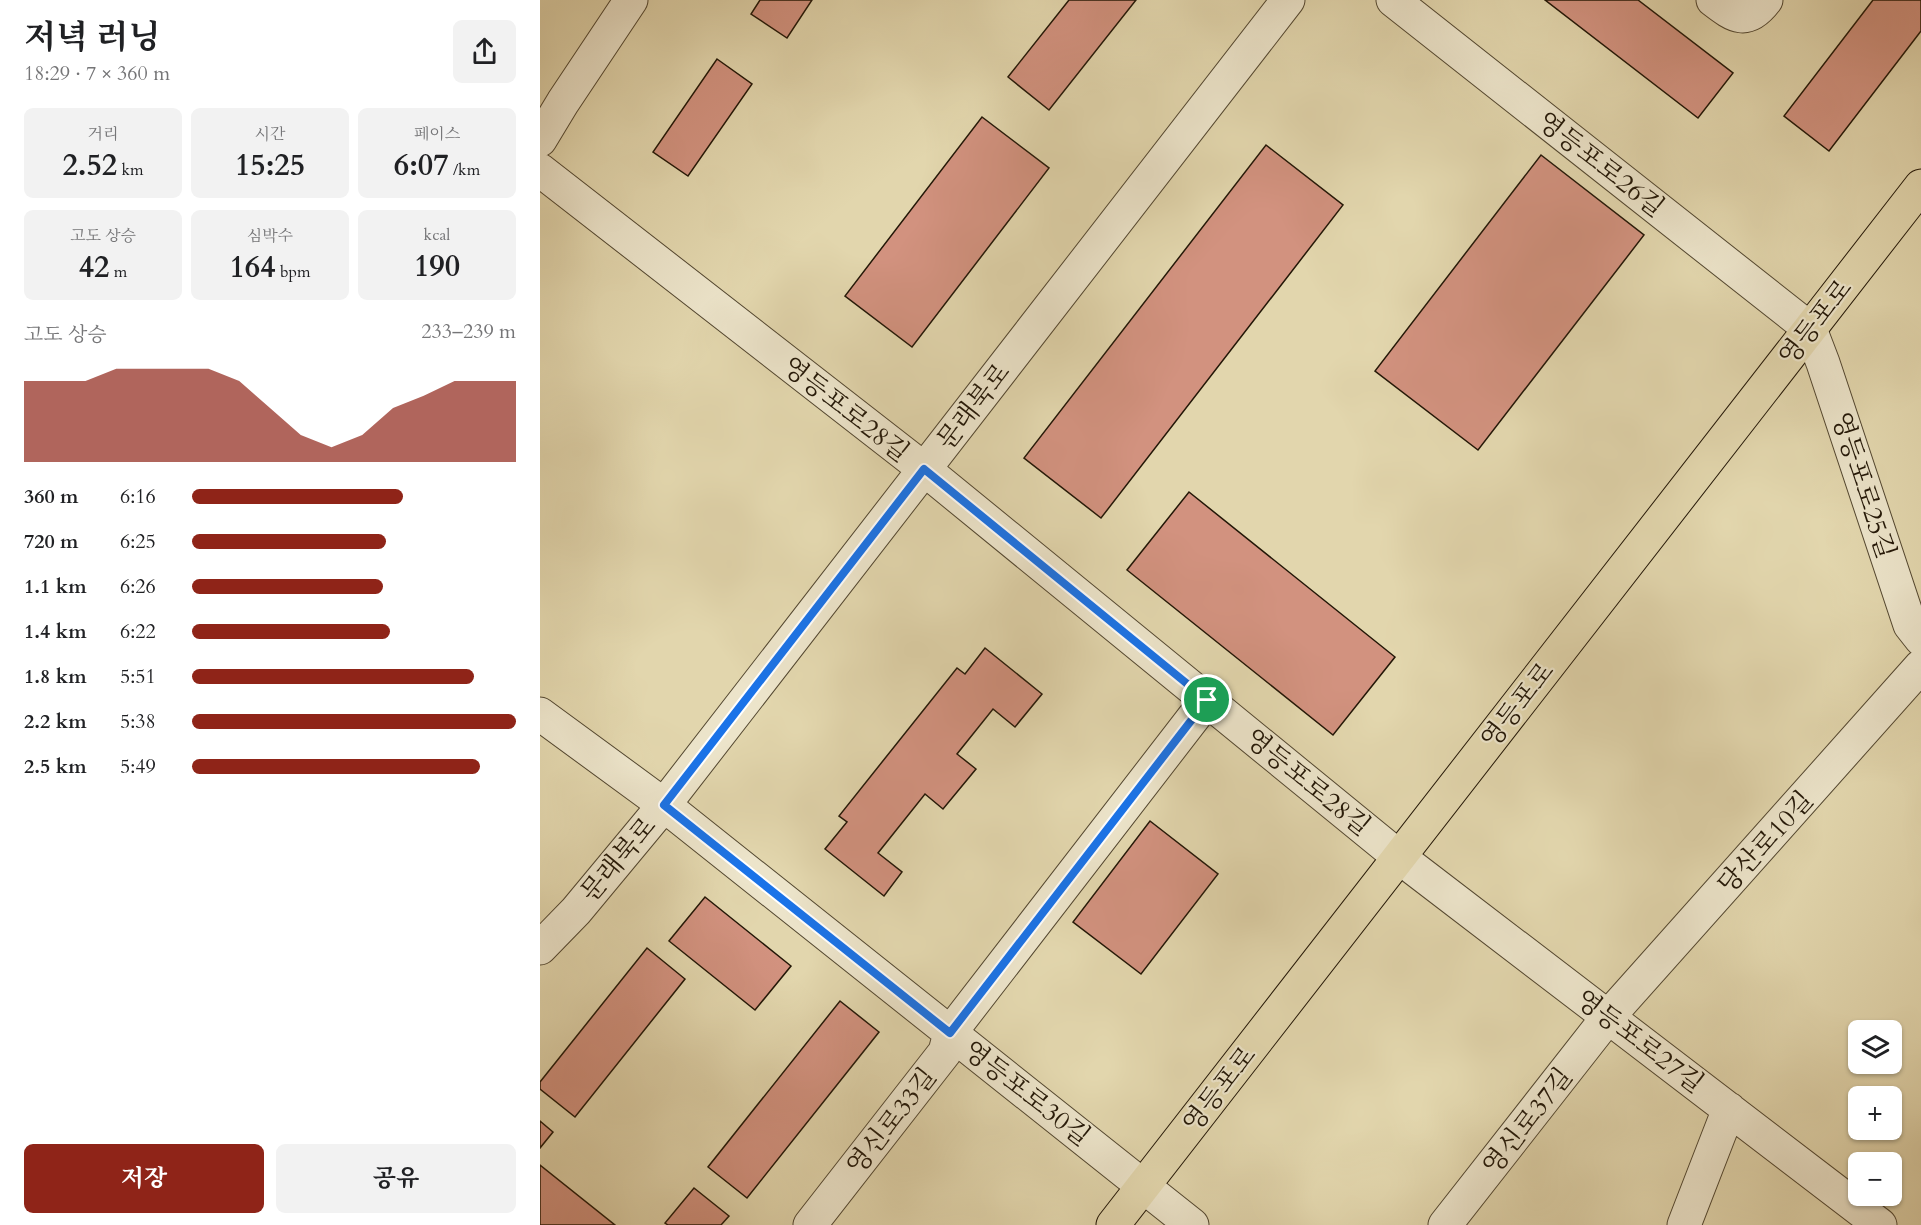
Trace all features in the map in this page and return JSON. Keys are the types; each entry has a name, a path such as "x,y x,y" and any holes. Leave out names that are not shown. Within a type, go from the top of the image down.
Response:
{"main road":[{"name":"영등포로","path":"1113,1225 1921,186"}],"street":[{"path":"540,140 631,0"},
{"name":"문래북로","path":"540,948 576,911 664,805 1288,0"},
{"name":"영등포로26길","path":"1393,0 1810,328"},
{"path":"1713,0 1731,14 1740,16 1749,16 1756,12 1766,0"},
{"name":"영등포로28길","path":"540,170 924,469 1399,857"},
{"name":"영등포로25길","path":"1810,328 1910,625 1921,639"},
{"name":"당산로10길","path":"1608,1017 1921,666"},
{"name":"영신로33길","path":"810,1225 945,1052 950,1033 1207,700"},
{"name":"영등포로30길","path":"540,714 664,805 1192,1225"},
{"name":"영등포로27길","path":"1399,857 1880,1225"},
{"name":"영신로37길","path":"1445,1225 1608,1017"},
{"path":"1684,1225 1729,1109"}],"building":[{"path":"760,0 812,0 787,38 751,14"},
{"path":"1069,0 1136,0 1049,110 1008,77"},
{"path":"1545,0 1638,0 1733,73 1698,118"},
{"path":"1873,0 1921,0 1921,31 1829,151 1784,116"},
{"path":"717,59 752,84 688,176 653,152"},
{"path":"982,117 1049,168 912,347 845,296"},
{"path":"1266,145 1343,205 1101,518 1024,458"},
{"path":"1541,155 1644,235 1478,450 1375,371"},
{"path":"1189,492 1395,657 1333,735 1127,570"},
{"path":"985,648 1042,694 1015,727 993,709 957,754 976,769 943,809 925,794 878,853 902,872 884,896 825,849 847,822 839,816 957,668 965,674"},
{"path":"1150,821 1218,874 1141,974 1073,922"},
{"path":"705,897 791,966 755,1010 669,941"},
{"path":"647,948 685,979 575,1117 540,1089 540,1082"},
{"path":"840,1001 879,1032 747,1198 708,1167"},
{"path":"540,1121 553,1132 540,1148"},
{"path":"540,1165 615,1225 540,1225"},
{"path":"694,1188 729,1216 721,1225 668,1225 665,1223"}],"route":[{"path":"924,469 1207,700 950,1033 664,805 924,469"}]}
